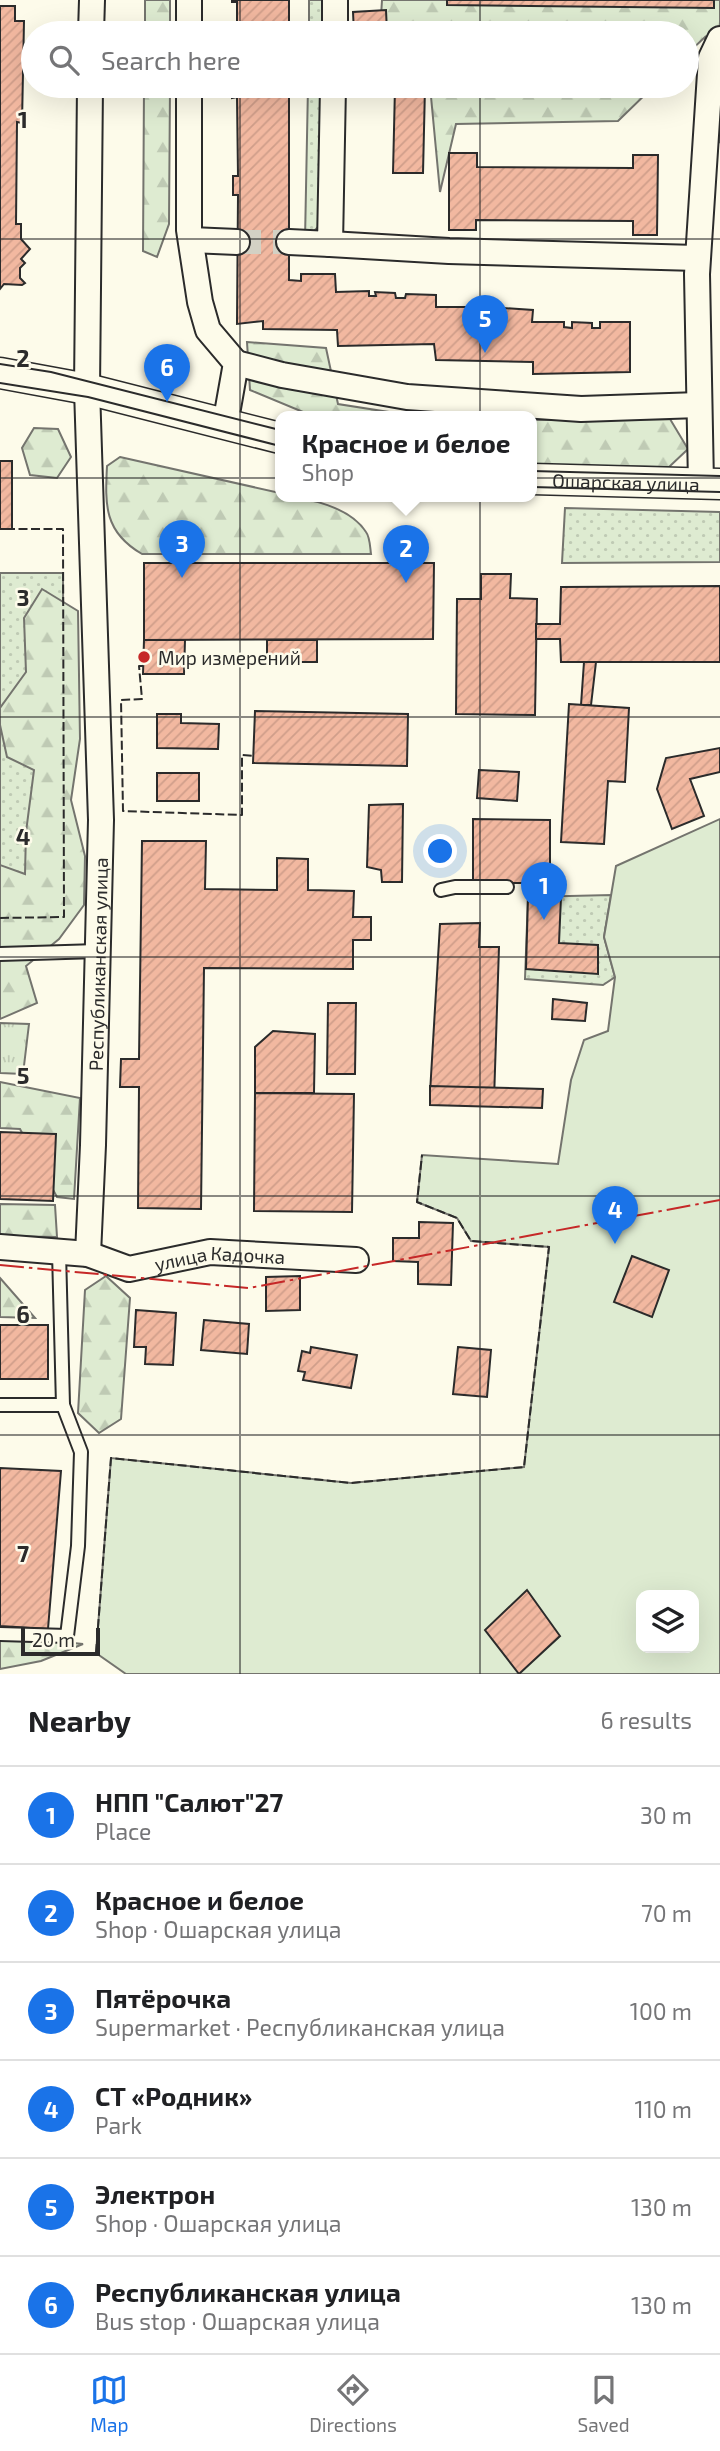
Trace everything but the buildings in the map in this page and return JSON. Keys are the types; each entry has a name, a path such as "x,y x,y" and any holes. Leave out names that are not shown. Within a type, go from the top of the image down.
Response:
{"street":[{"path":"91,21 92,0"},
{"path":"189,0 189,21"},
{"path":"335,0 335,21"},
{"path":"710,484 699,405 697,258 711,176 711,58 720,39"},
{"name":"Республиканская улица","path":"88,1254 101,820 87,389 90,98"},
{"path":"189,98 191,240 200,302 208,330 236,363 282,375 407,397 581,409 699,405"},
{"path":"330,244 333,98"},
{"path":"191,240 237,242"},
{"path":"289,242 449,251 697,258"},
{"path":"225,425 236,363"},
{"path":"0,373 87,389 275,437"},
{"name":"Ошарская улица","path":"537,479 710,484"},
{"name":"улица Кадочка","path":"0,1247 88,1254 129,1269 209,1252 356,1260"}],"lane":[{"path":"441,890 455,887 507,887"},
{"path":"0,954 98,950"},
{"path":"0,1634 67,1636 78,1546 81,1452 63,1405 59,1252"},
{"path":"0,1405 63,1405"}],"green space":[{"path":"145,0 170,0 170,21 145,21"},
{"path":"309,0 329,0 328,21 309,21"},
{"path":"382,0 720,0 720,142 718,143 705,37 699,43 699,21 381,21"},
{"path":"144,98 170,98 169,224 157,257 143,251"},
{"path":"308,98 327,98 325,220 305,240"},
{"path":"431,98 642,98 618,121 456,124 440,192"},
{"path":"247,342 326,348 338,404 383,411 301,411 250,390"},
{"path":"670,419 688,449 669,467 537,465 537,420"},
{"path":"34,428 58,429 71,457 57,478 30,475 22,448"},
{"path":"120,457 275,492 275,502 318,502 328,505 359,523 368,537 371,554 142,554 130,546 114,527 107,505 107,466"},
{"path":"565,508 720,512 720,562 562,563"},
{"path":"0,573 63,573 64,917 0,918"},
{"path":"42,589 78,611 80,739 71,800 85,856 84,905 59,939 26,966 37,1003 0,1019 0,865 25,874 26,832 34,770 7,757 0,725 0,708 26,672 24,618"},
{"path":"720,819 720,1674 126,1674 96,1653 111,1458 351,1483 524,1467 549,1247 471,1241 457,1218 417,1202 422,1155 558,1164 571,1080 584,1040 608,1031 615,977 604,937 616,866"},
{"path":"611,895 604,937 615,977 603,985 525,979 528,897"},
{"path":"0,1023 29,1024 23,1074 0,1073"},
{"path":"0,1082 80,1098 74,1199 57,1197 20,1129 0,1128"},
{"path":"0,1204 55,1205 57,1237 0,1236"},
{"path":"106,1276 130,1298 121,1419 99,1433 78,1413 85,1290"},
{"path":"0,1278 35,1318 0,1317"},
{"path":"34,1639 83,1644 41,1661 0,1669 0,1640"}],"tunnel":[{"path":"237,242 289,242"}],"tram line":[{"path":"0,364 51,372 275,429"},
{"path":"0,383 88,397 275,445"},
{"path":"537,471 720,476"},
{"path":"537,487 720,492"}],"fence":[{"path":"0,918 64,917 63,529 12,529"},
{"path":"144,666 139,666 142,699 121,700 123,811 242,815 242,755 254,756"},
{"path":"96,1653 111,1458 351,1483 524,1467 549,1247 471,1241 457,1218 417,1202 422,1155"}],"power":[{"path":"0,1265 249,1288 720,1200"}],"place":[{"name":"Электрон","path":"485,353"},
{"name":"Республиканская улица","path":"167,402"},
{"name":"Пятёрочка","path":"182,578"},
{"name":"Красное и белое","path":"406,583"},
{"name":"Мир измерений","path":"144,657"},
{"name":"НПП \"Салют\"27","path":"544,920"},
{"name":"СТ «Родник»","path":"615,1244"}]}
